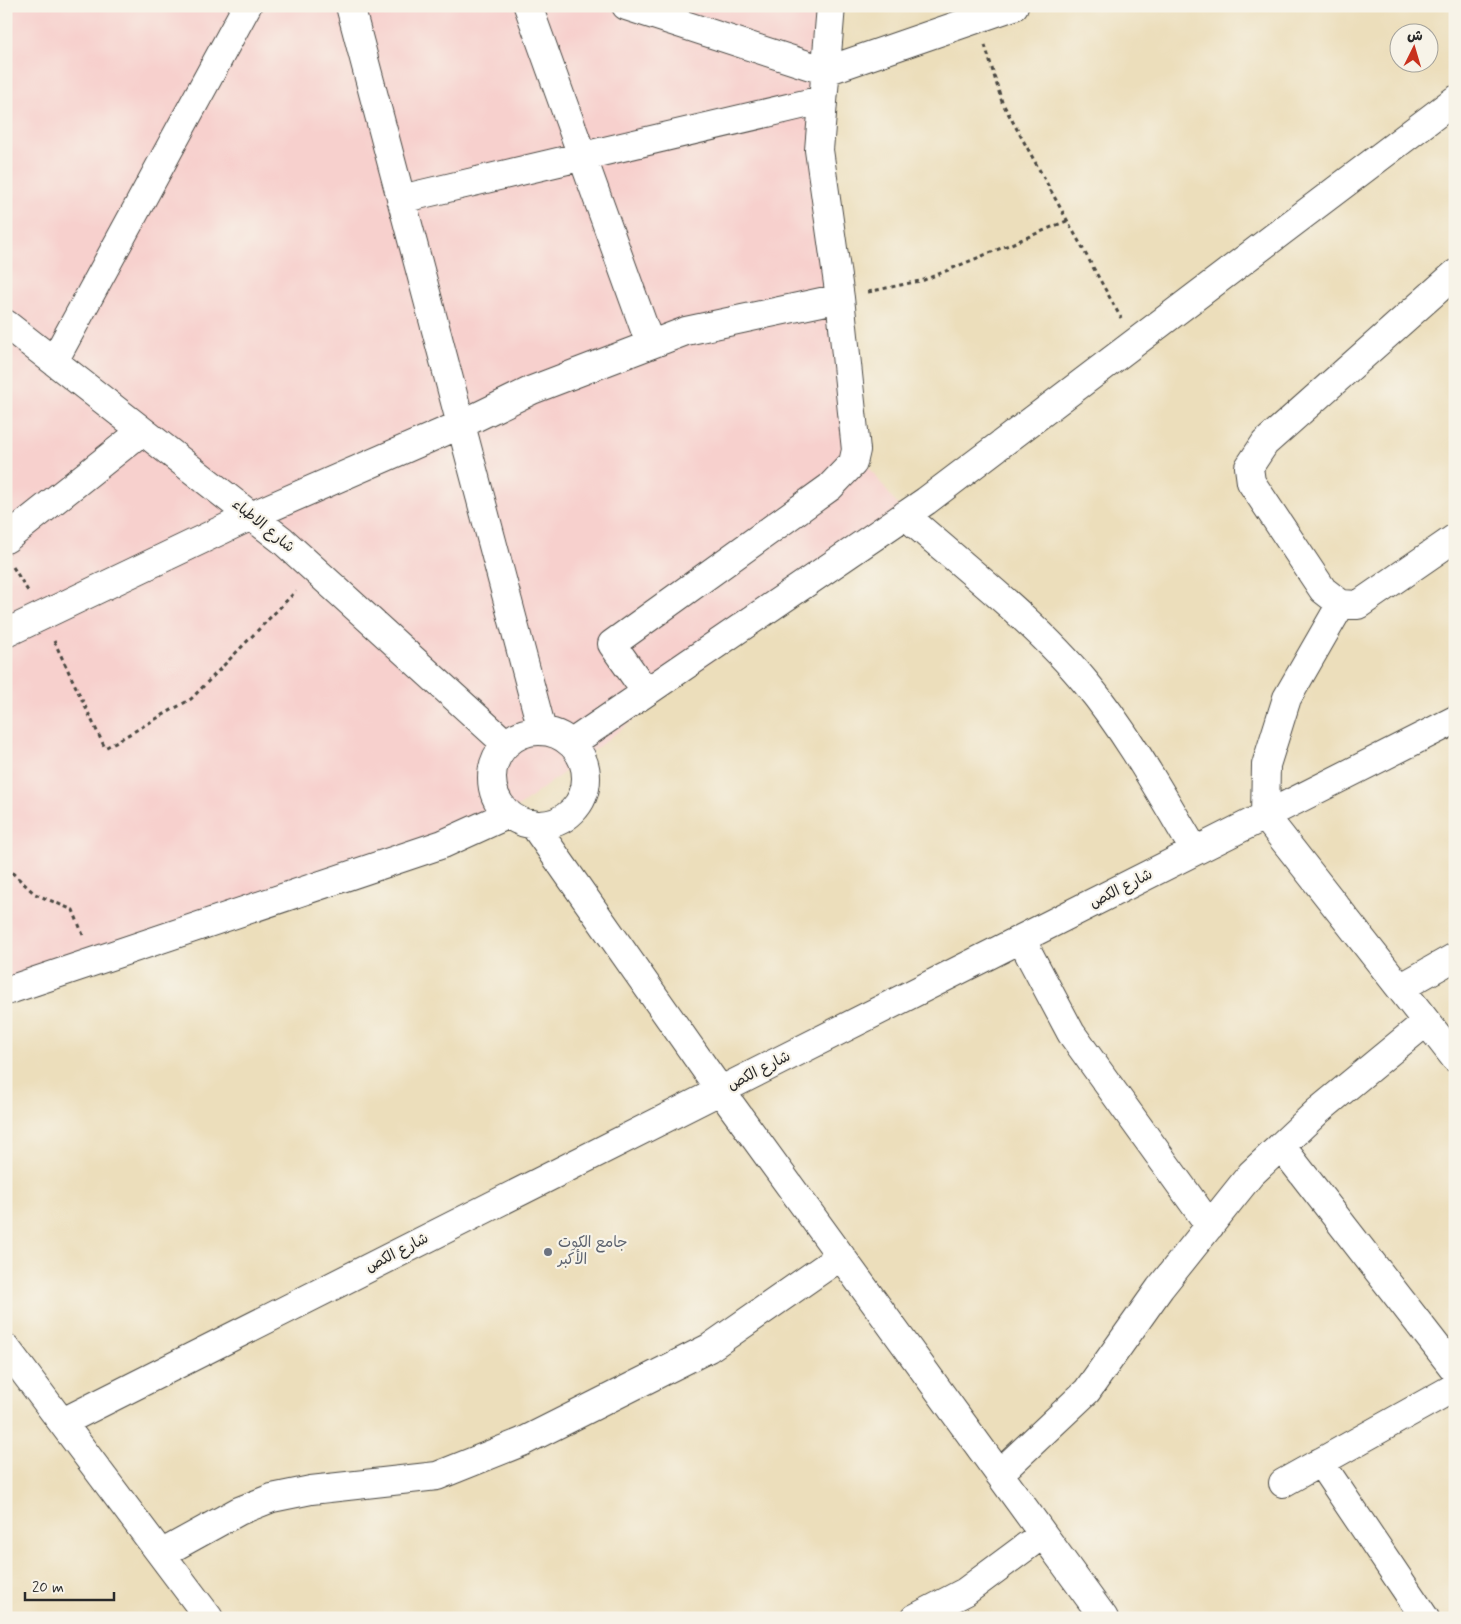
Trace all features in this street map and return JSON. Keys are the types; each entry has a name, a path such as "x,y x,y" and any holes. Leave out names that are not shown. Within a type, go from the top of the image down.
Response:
{"street":[{"path":"350,6 542,730"},
{"path":"528,6 650,344"},
{"path":"626,6 826,71 1014,6"},
{"path":"646,692 612,644 830,487 853,463 856,450 840,298 819,150 830,6"},
{"path":"54,361 240,9"},
{"path":"402,199 822,100"},
{"path":"572,743 906,515 1455,100"},
{"path":"1455,274 1265,443 1249,467 1251,482 1323,590 1341,604 1358,605 1455,538"},
{"path":"6,633 251,516 462,424 532,390 686,331 840,298"},
{"name":"شارع الاطباء","path":"6,324 251,516 316,571 506,744"},
{"path":"9,552 142,430"},
{"path":"906,515 1028,623 1085,682 1116,724 1195,851"},
{"path":"1341,604 1286,698 1266,765 1265,816 1455,1058"},
{"name":"شارع الكص","path":"63,1422 1455,720"},
{"path":"6,990 521,819 548,824 562,819 574,810 582,798 587,784 586,769 581,755 572,743 558,734 542,730 523,734 506,744 498,754 492,780 495,793 521,819 1104,1618"},
{"path":"1021,939 1071,1033 1210,1226"},
{"path":"1400,988 1455,956"},
{"path":"1000,1474 1087,1391 1160,1288 1251,1174 1318,1111 1426,1022"},
{"path":"1281,1146 1455,1370"},
{"path":"161,1554 239,1511 272,1498 311,1490 437,1476 522,1442 709,1348 841,1256"},
{"path":"6,1348 209,1618"},
{"path":"1283,1483 1455,1387"},
{"path":"1320,1462 1425,1618"},
{"path":"915,1618 965,1592 1043,1534"}],"path":[{"path":"978,19 1002,102 1069,220 1135,343"},
{"path":"840,298 924,280 1069,220"},
{"path":"9,552 42,615 105,748 191,699 316,571"},
{"path":"6,867 35,894 73,910 94,961"}],"shaded area":[{"path":"6,6 830,6 819,150 856,450 905,515 509,814 6,989"}],"place":[{"name":"جامع الكوت الأكبر","path":"548,1252"}]}
